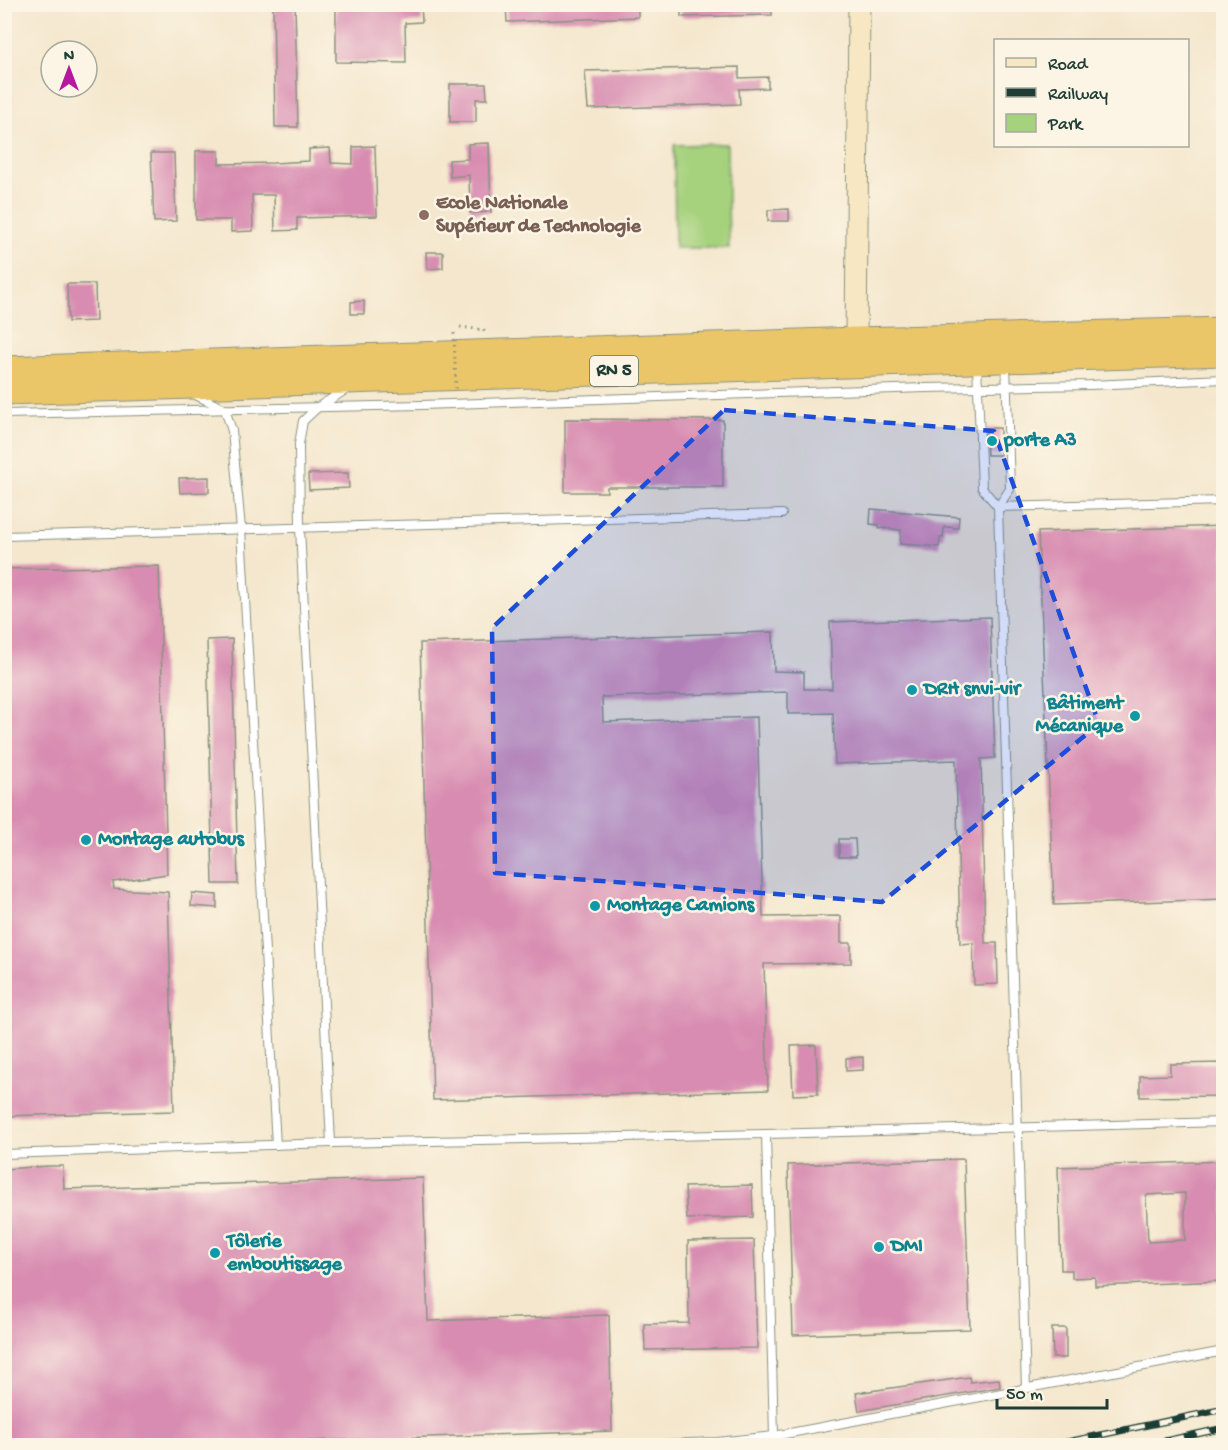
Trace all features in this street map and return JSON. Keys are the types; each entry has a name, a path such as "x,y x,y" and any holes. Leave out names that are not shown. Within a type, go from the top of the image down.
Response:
{"highway":[{"name":"RN 5","path":"4,370 1224,331"},
{"name":"RN 5","path":"4,392 1224,352"}],"street":[{"path":"856,341 859,4"}],"lane":[{"path":"1006,358 1010,489 998,507 1026,1388"},
{"path":"977,359 982,488 998,507"},
{"path":"331,1143 300,528 298,444 303,421 318,407 366,379"},
{"path":"4,414 318,407 1224,379"},
{"path":"173,386 225,409 232,431 241,529 276,1145"},
{"path":"998,507 1224,501"},
{"path":"4,536 782,514"},
{"path":"4,1154 331,1143 1224,1122"},
{"path":"766,1134 774,1436"},
{"path":"607,1446 717,1442 774,1436 1224,1351"}],"path":[{"path":"456,391 454,333 483,334 484,330 460,327"}],"highlighted area":[{"path":"724,410 994,431 1099,724 882,902 495,873 492,628"}],"green space":[{"path":"727,144 729,248 675,248 674,145"}],"building":[{"path":"273,4 295,4 298,127 275,127"},
{"path":"336,4 421,4 422,22 405,23 406,63 336,62"},
{"path":"506,4 638,4 638,17 507,22"},
{"path":"681,4 772,4 772,15 681,17"},
{"path":"739,67 739,78 768,77 768,88 739,89 740,104 588,109 585,71"},
{"path":"450,84 486,84 487,99 476,99 476,122 450,122"},
{"path":"489,143 491,212 470,213 469,175 450,177 449,160 468,159 468,144"},
{"path":"375,146 377,216 297,218 297,230 275,231 274,195 252,195 253,231 231,232 231,220 196,220 196,151 219,151 219,164 273,163 309,161 309,149 330,148 331,163 353,164 353,147"},
{"path":"151,153 174,153 176,221 154,222"},
{"path":"789,209 789,221 768,221 768,210"},
{"path":"426,252 443,252 443,268 427,269"},
{"path":"67,284 95,284 96,321 68,322"},
{"path":"364,301 364,314 351,314 351,302"},
{"path":"565,419 723,420 723,487 607,487 607,492 565,492"},
{"name":"porte A3","path":"986,428 1000,428 1000,455 987,455"},
{"path":"348,473 349,488 309,490 308,474"},
{"path":"209,477 209,492 180,493 179,478"},
{"path":"871,509 959,517 958,528 944,527 939,547 900,544 901,530 879,528 879,525 870,524"},
{"name":"Bâtiment Mécanique","path":"1224,526 1224,899 1054,905 1038,532"},
{"name":"Montage autobus","path":"159,566 167,874 113,882 114,889 168,892 174,1111 4,1116 4,569"},
{"name":"Montage Camions","path":"990,617 995,758 981,759 985,943 997,943 998,984 974,985 973,943 960,944 956,760 835,764 833,713 788,714 788,692 602,697 603,722 757,717 763,917 841,916 841,943 851,943 851,963 764,964 768,1090 433,1100 420,643 773,632 774,671 804,672 804,689 832,689 830,622"},
{"path":"232,639 238,884 213,884 207,640"},
{"path":"839,839 855,839 856,857 839,857"},
{"path":"192,893 217,895 217,908 191,906"},
{"path":"816,1045 818,1094 793,1095 791,1046"},
{"path":"863,1057 863,1070 846,1071 846,1058"},
{"path":"1224,1063 1224,1096 1140,1097 1140,1076 1170,1075 1170,1064"},
{"name":"DMI","path":"964,1159 970,1329 793,1335 788,1165"},
{"path":"1224,1161 1224,1281 1095,1286 1095,1277 1072,1278 1072,1270 1061,1270 1058,1167","holes":["1185,1193 1185,1240 1148,1242 1146,1195"]},
{"name":"Tôlerie emboutissage","path":"63,1166 64,1189 423,1178 428,1321 609,1315 612,1431 155,1446 4,1446 4,1169"},
{"path":"752,1185 753,1217 687,1219 685,1187"},
{"path":"754,1240 757,1348 645,1350 644,1324 689,1323 688,1241"},
{"path":"1052,1328 1066,1328 1066,1358 1053,1358"},
{"path":"969,1377 970,1382 999,1379 1000,1387 859,1411 856,1393"}],"railway":[{"path":"1048,1446 1224,1409"},
{"path":"1142,1446 1224,1428"},
{"path":"1215,1446 1224,1444"}],"place":[{"name":"Ecole Nationale Supérieur de Technologie","path":"424,215"},
{"name":"porte A3","path":"992,441"},
{"name":"DRH snvi-vir","path":"912,690"},
{"name":"Bâtiment Mécanique","path":"1135,716"},
{"name":"Montage autobus","path":"86,840"},
{"name":"Montage Camions","path":"595,906"},
{"name":"DMI","path":"879,1247"},
{"name":"Tôlerie emboutissage","path":"215,1253"}]}
